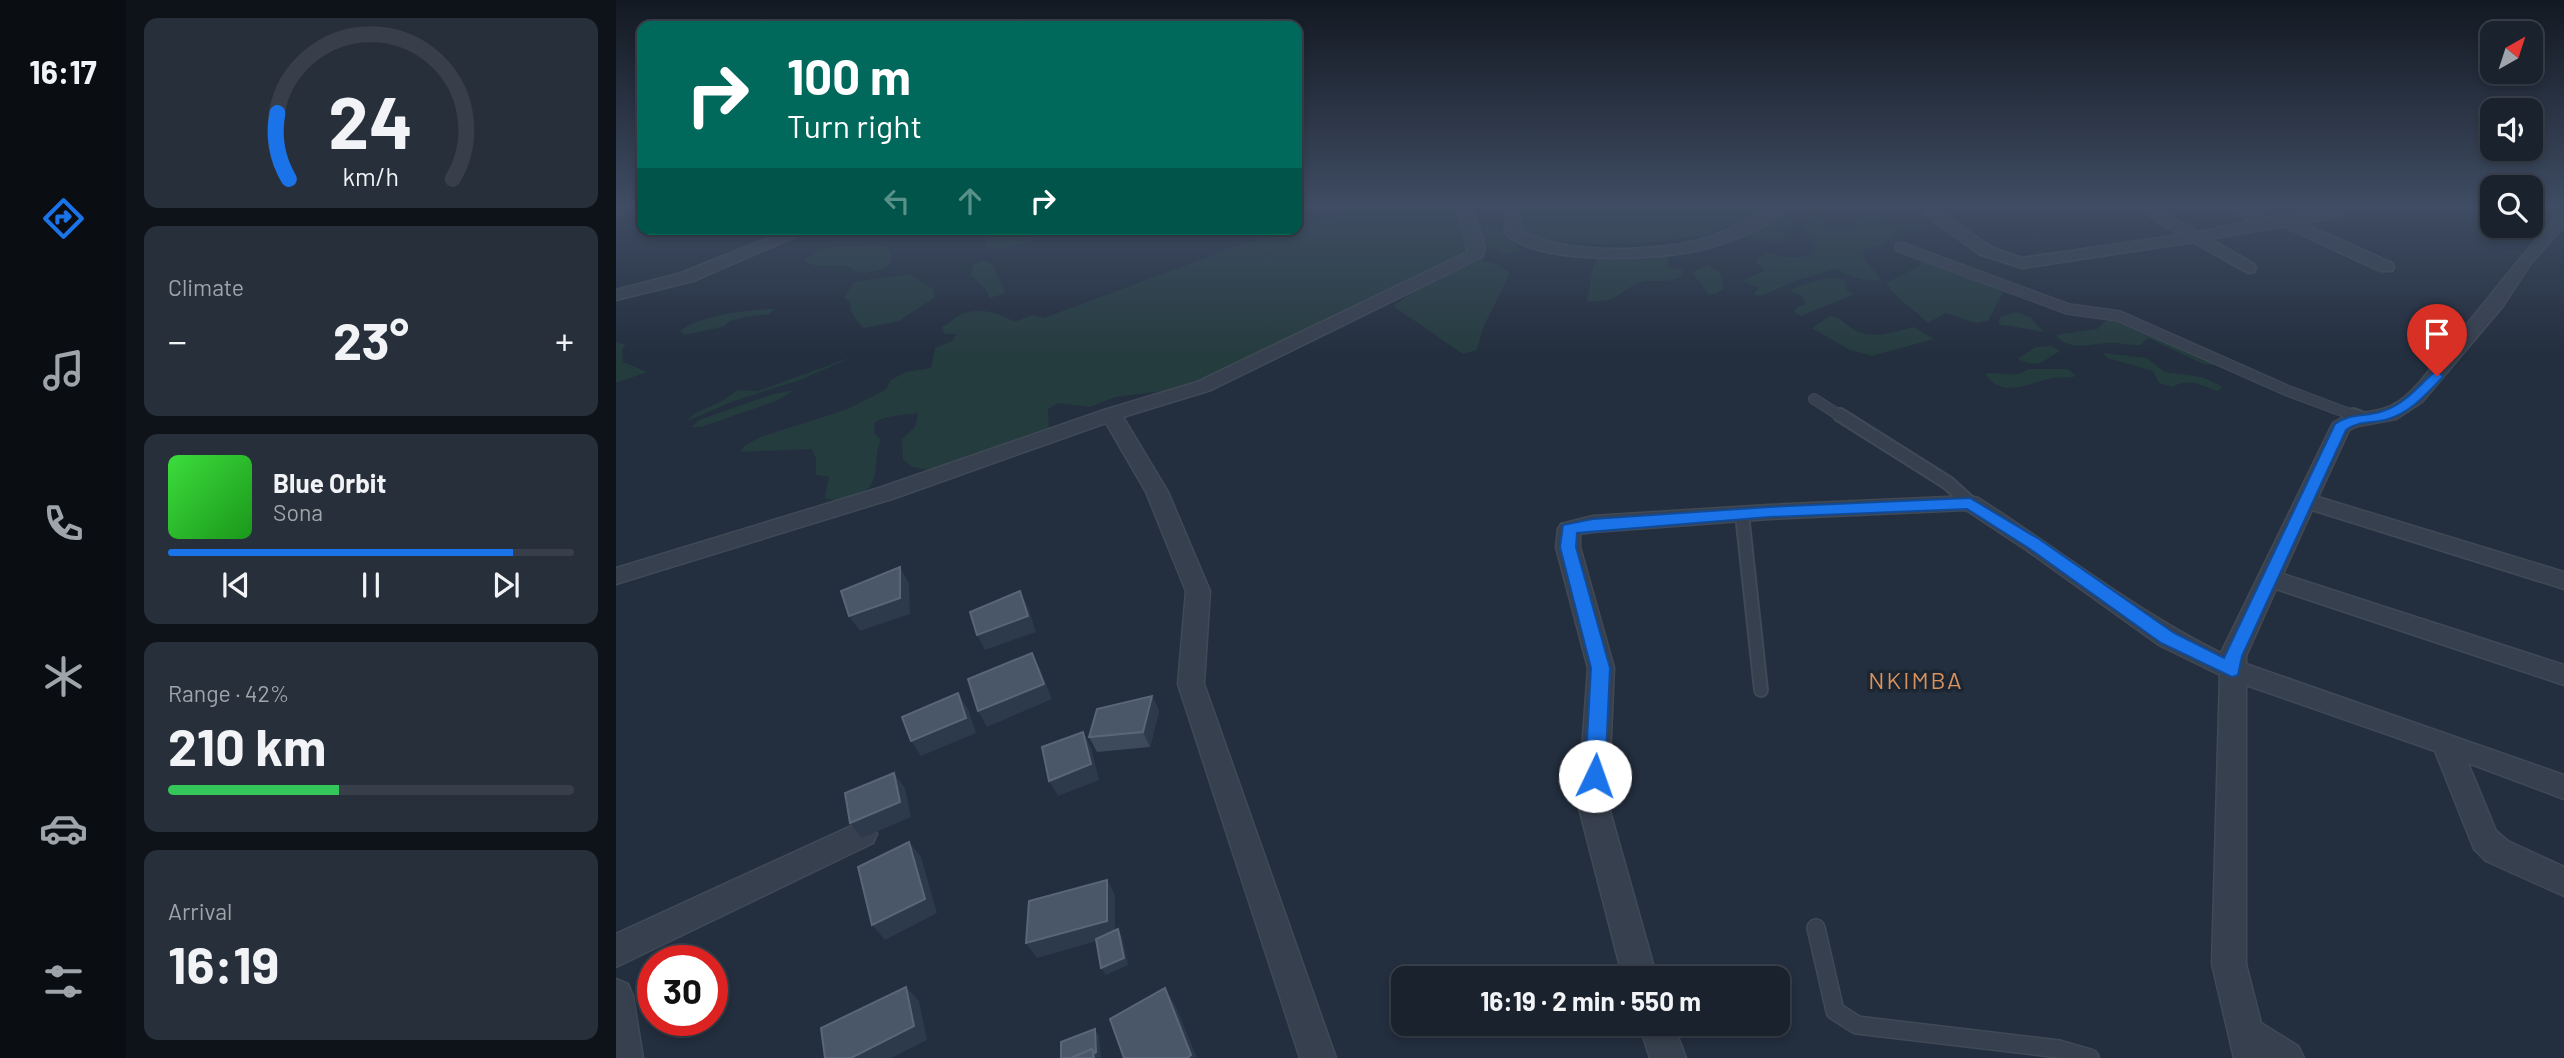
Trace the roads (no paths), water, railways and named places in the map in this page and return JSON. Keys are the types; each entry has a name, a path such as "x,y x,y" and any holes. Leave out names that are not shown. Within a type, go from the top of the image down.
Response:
{"street":[{"path":"616,295 687,278 739,256"},
{"path":"616,576 887,493 1111,414 1204,386 1471,256"},
{"path":"1996,256 2022,262 2061,256"},
{"path":"2228,256 2248,268"},
{"path":"2363,256 2386,267"},
{"path":"2286,1058 2249,1046 2228,964 2233,656 2340,427 2348,421 2383,416 2402,409 2416,398 2497,302 2528,256"},
{"path":"1111,414 1157,492 1198,591 1191,684 1318,1058"},
{"path":"2307,501 2564,581"},
{"path":"1637,966 1593,803 1601,668 1568,547 1569,529 1593,524 1970,503 2033,543 2168,638 2232,670 2446,743 2564,787"},
{"path":"2269,578 2564,675"},
{"path":"2446,743 2485,840 2497,851 2564,882"},
{"path":"616,951 862,834"},
{"path":"617,1014 625,1058"},
{"path":"1660,1036 1668,1058"}],"lane":[{"path":"1925,256 2068,309 2119,316 2286,390 2361,418"},
{"path":"1814,399 1948,483 1970,503"},
{"path":"1742,514 1760,690"},
{"path":"1816,928 1835,1011 1857,1025 2059,1049 2090,1058"}],"district":[{"name":"NKIMBA","path":"1916,679"}]}
